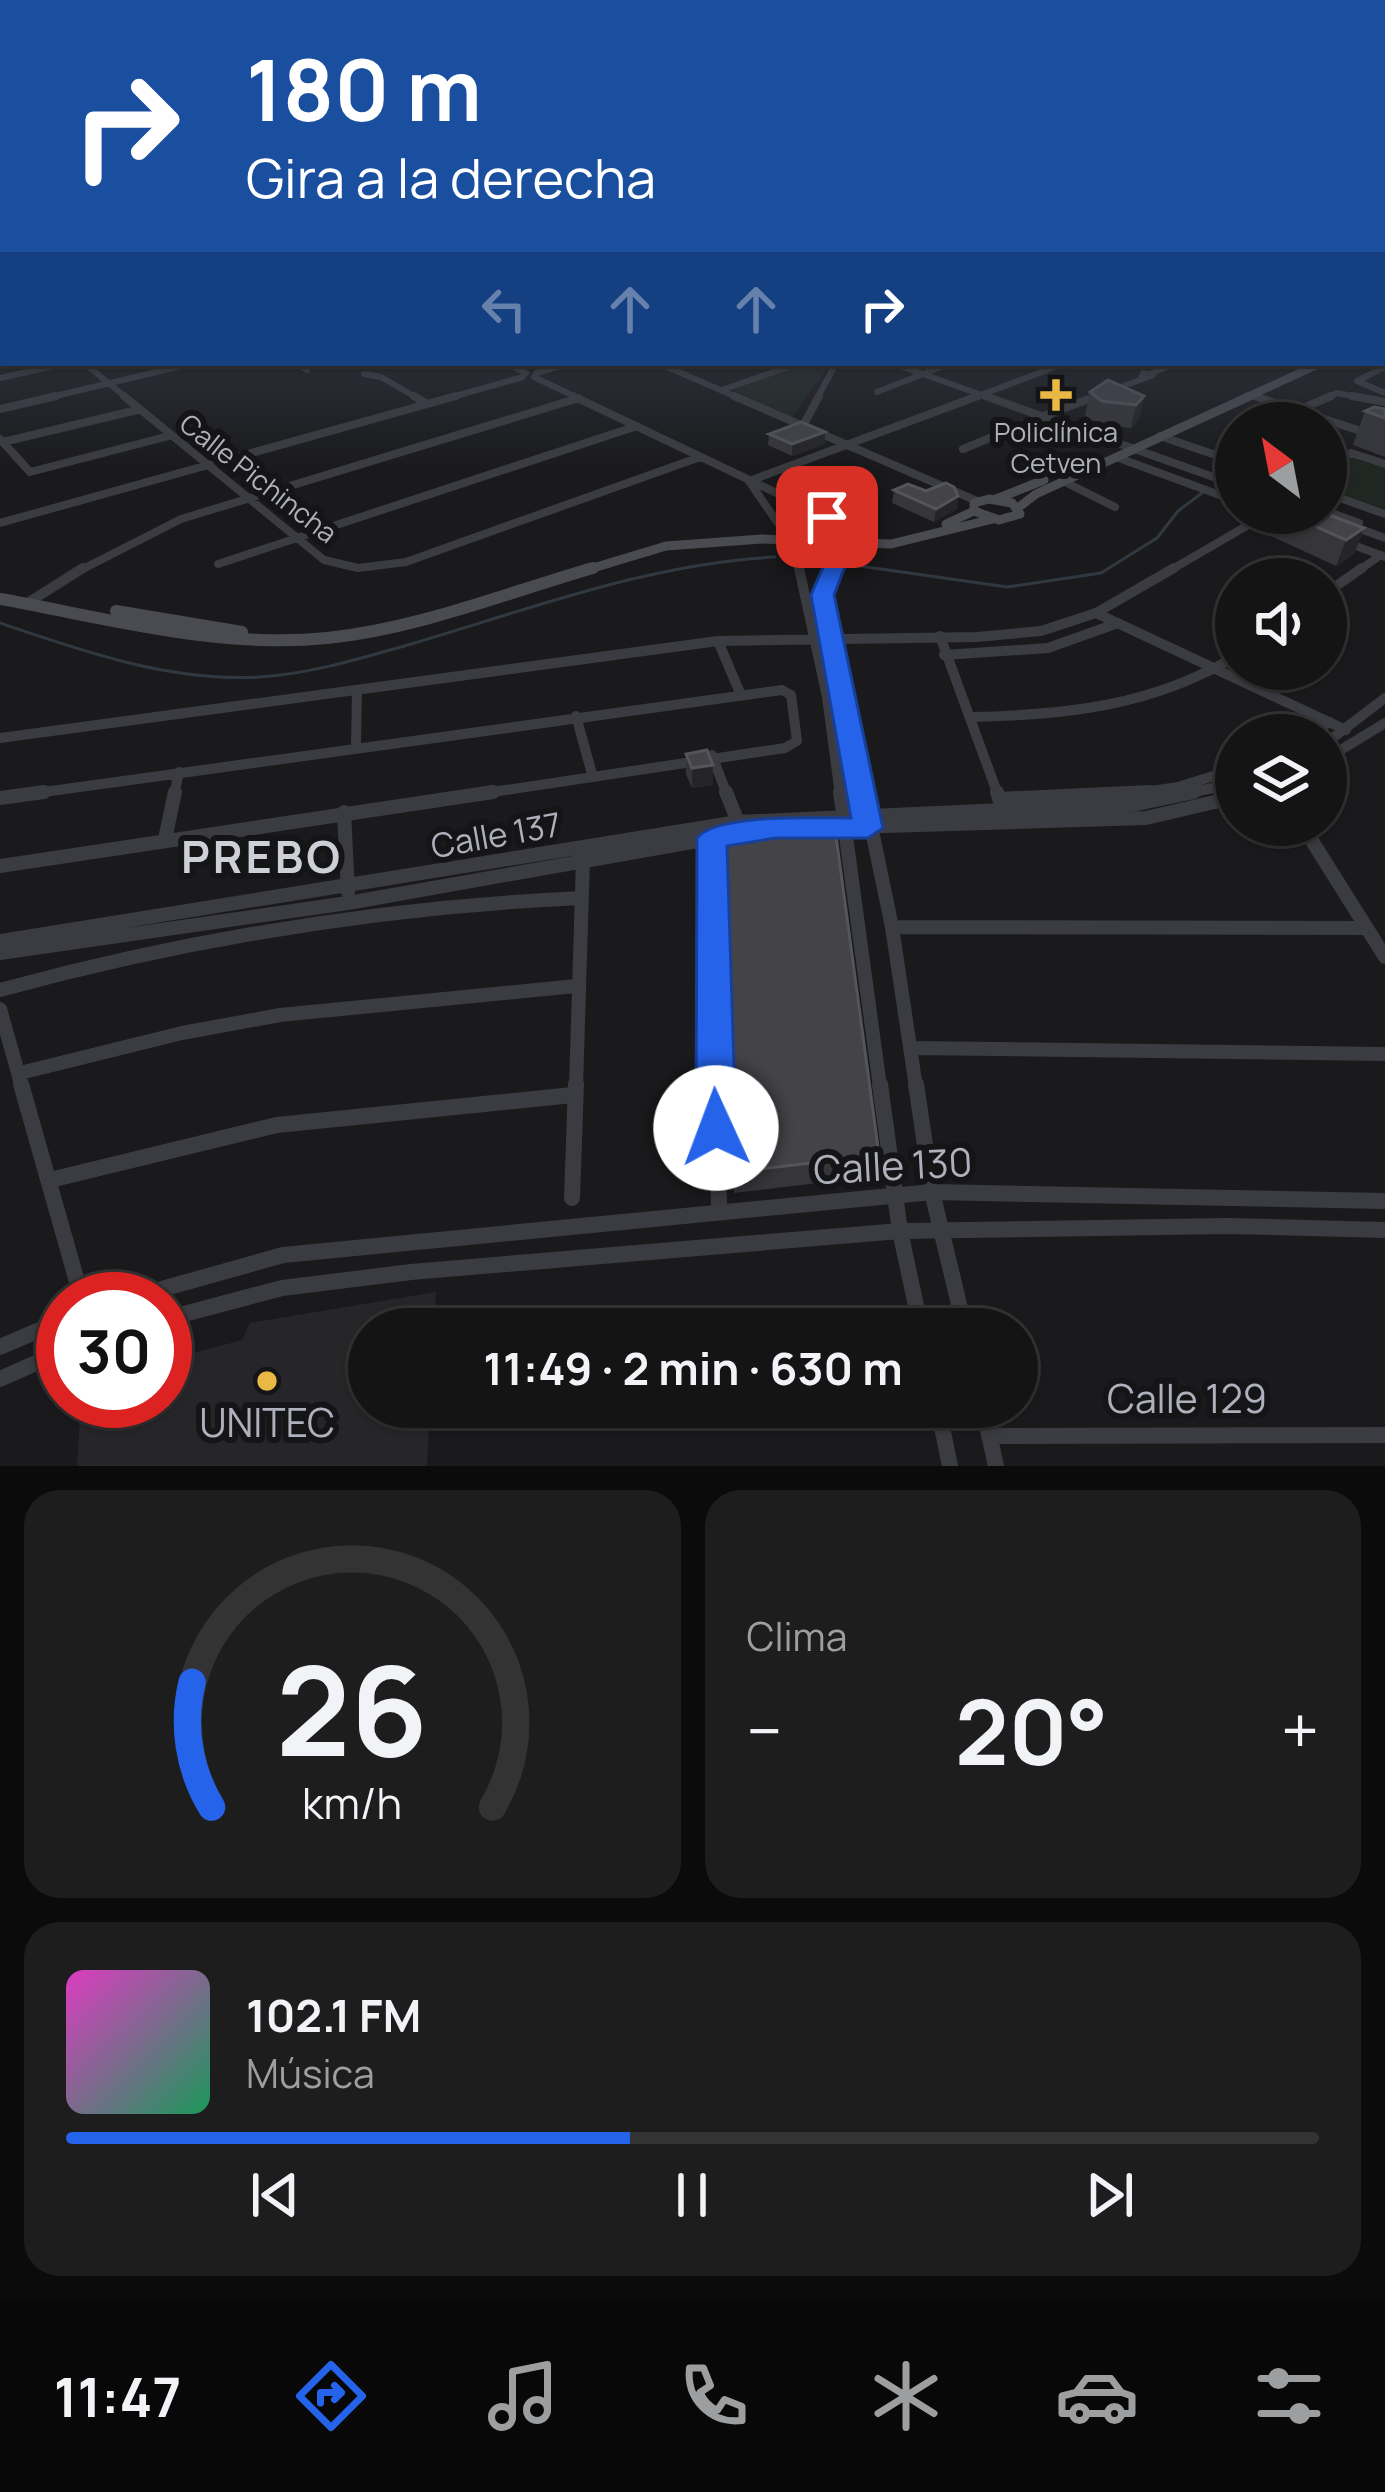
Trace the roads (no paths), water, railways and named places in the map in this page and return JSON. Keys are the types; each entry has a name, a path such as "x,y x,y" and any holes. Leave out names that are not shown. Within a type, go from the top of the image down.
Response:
{"street":[{"path":"0,378 54,366"},
{"name":"Calle Pichincha","path":"87,366 206,466 336,565 382,567 700,457"},
{"path":"0,409 182,366"},
{"path":"301,366 307,370"},
{"path":"512,366 869,536"},
{"path":"0,523 561,366"},
{"path":"665,366 848,445 976,506 993,519"},
{"path":"722,390 790,366"},
{"path":"803,426 834,366"},
{"path":"902,366 1215,475"},
{"path":"909,366 925,373"},
{"path":"877,392 944,366"},
{"path":"749,481 1057,366"},
{"path":"963,449 1168,366"},
{"path":"839,538 914,534 1131,445 1293,366"},
{"path":"996,499 1019,507 1131,445 1313,366"},
{"path":"1385,367 1358,383 1385,398"},
{"path":"364,374 381,377 426,403"},
{"path":"1317,402 1337,393 1385,398"},
{"path":"1251,395 1273,402"},
{"path":"0,598 33,600 140,536 580,398"},
{"path":"137,410 2,440 30,472 169,436"},
{"path":"218,564 637,426"},
{"path":"1347,426 1385,439"},
{"path":"1160,436 1215,455"},
{"path":"1347,455 1385,464"},
{"path":"1116,457 1215,493"},
{"path":"749,481 786,536 802,575 827,697 896,1198 917,1308"},
{"path":"1063,481 1115,507"},
{"path":"1347,500 1385,514"},
{"path":"0,589 33,600 187,630 272,641 361,634 628,553 786,536 920,540 993,519 1014,518 1020,514 1019,507"},
{"path":"827,517 839,538 823,595 830,638 892,927 932,1192 961,1308"},
{"path":"1347,520 1385,535"},
{"path":"1347,523 1385,535"},
{"path":"0,738 718,640 1041,631 1096,613 1233,534"},
{"path":"1325,534 1383,556"},
{"path":"1347,579 1383,556"},
{"path":"1096,613 1215,667"},
{"path":"944,655 1048,648 1118,623"},
{"path":"940,636 1001,804"},
{"path":"718,640 740,694"},
{"path":"971,717 1069,716 1129,703 1215,669"},
{"path":"356,746 357,690"},
{"path":"0,798 782,690 790,694 797,741 784,748 712,755 0,866"},
{"path":"1264,690 1313,714"},
{"path":"1347,729 1385,698"},
{"path":"576,716 592,774"},
{"path":"1347,747 1385,723"},
{"path":"1374,732 1385,745"},
{"path":"712,755 738,822"},
{"path":"165,839 179,772"},
{"path":"866,820 1154,792 1215,775"},
{"path":"1001,804 1137,804 1215,787"},
{"path":"0,953 776,828 866,820 1146,818 1215,802"},
{"path":"344,812 348,895"},
{"name":"Calle 137","path":"0,941 348,895 738,822 844,821"},
{"path":"712,838 719,1210"},
{"path":"1315,846 1385,957"},
{"path":"572,1198 584,860"},
{"path":"0,990 152,950 292,923 401,908 581,898"},
{"path":"892,927 1366,928"},
{"path":"20,1073 184,1033 281,1016 441,995 576,986"},
{"path":"0,1010 75,1272"},
{"path":"910,1048 1385,1054"},
{"path":"50,1180 277,1125 573,1095"},
{"name":"Calle 130","path":"192,1281 284,1255 932,1192 1385,1201"},
{"path":"1220,1198 1228,1226"},
{"name":"Calle 130","path":"192,1312 282,1288 368,1277 901,1231 1228,1226 1385,1230"},
{"path":"0,1347 36,1332"},
{"path":"0,1379 36,1364"},
{"path":"942,1428 950,1466"},
{"path":"987,1428 996,1466"},
{"name":"Calle 129","path":"989,1436 1385,1436"}],"waterway":[{"path":"853,565 1007,587 1101,573 1157,538 1178,511 1202,493"},
{"path":"0,623 160,669 259,677 355,660 637,578 775,557"}],"place":[{"name":"Policlínica Cetven","path":"1056,395"},
{"name":"UNITEC","path":"267,1381"}],"district":[{"name":"PREBO","path":"262,857"}]}
